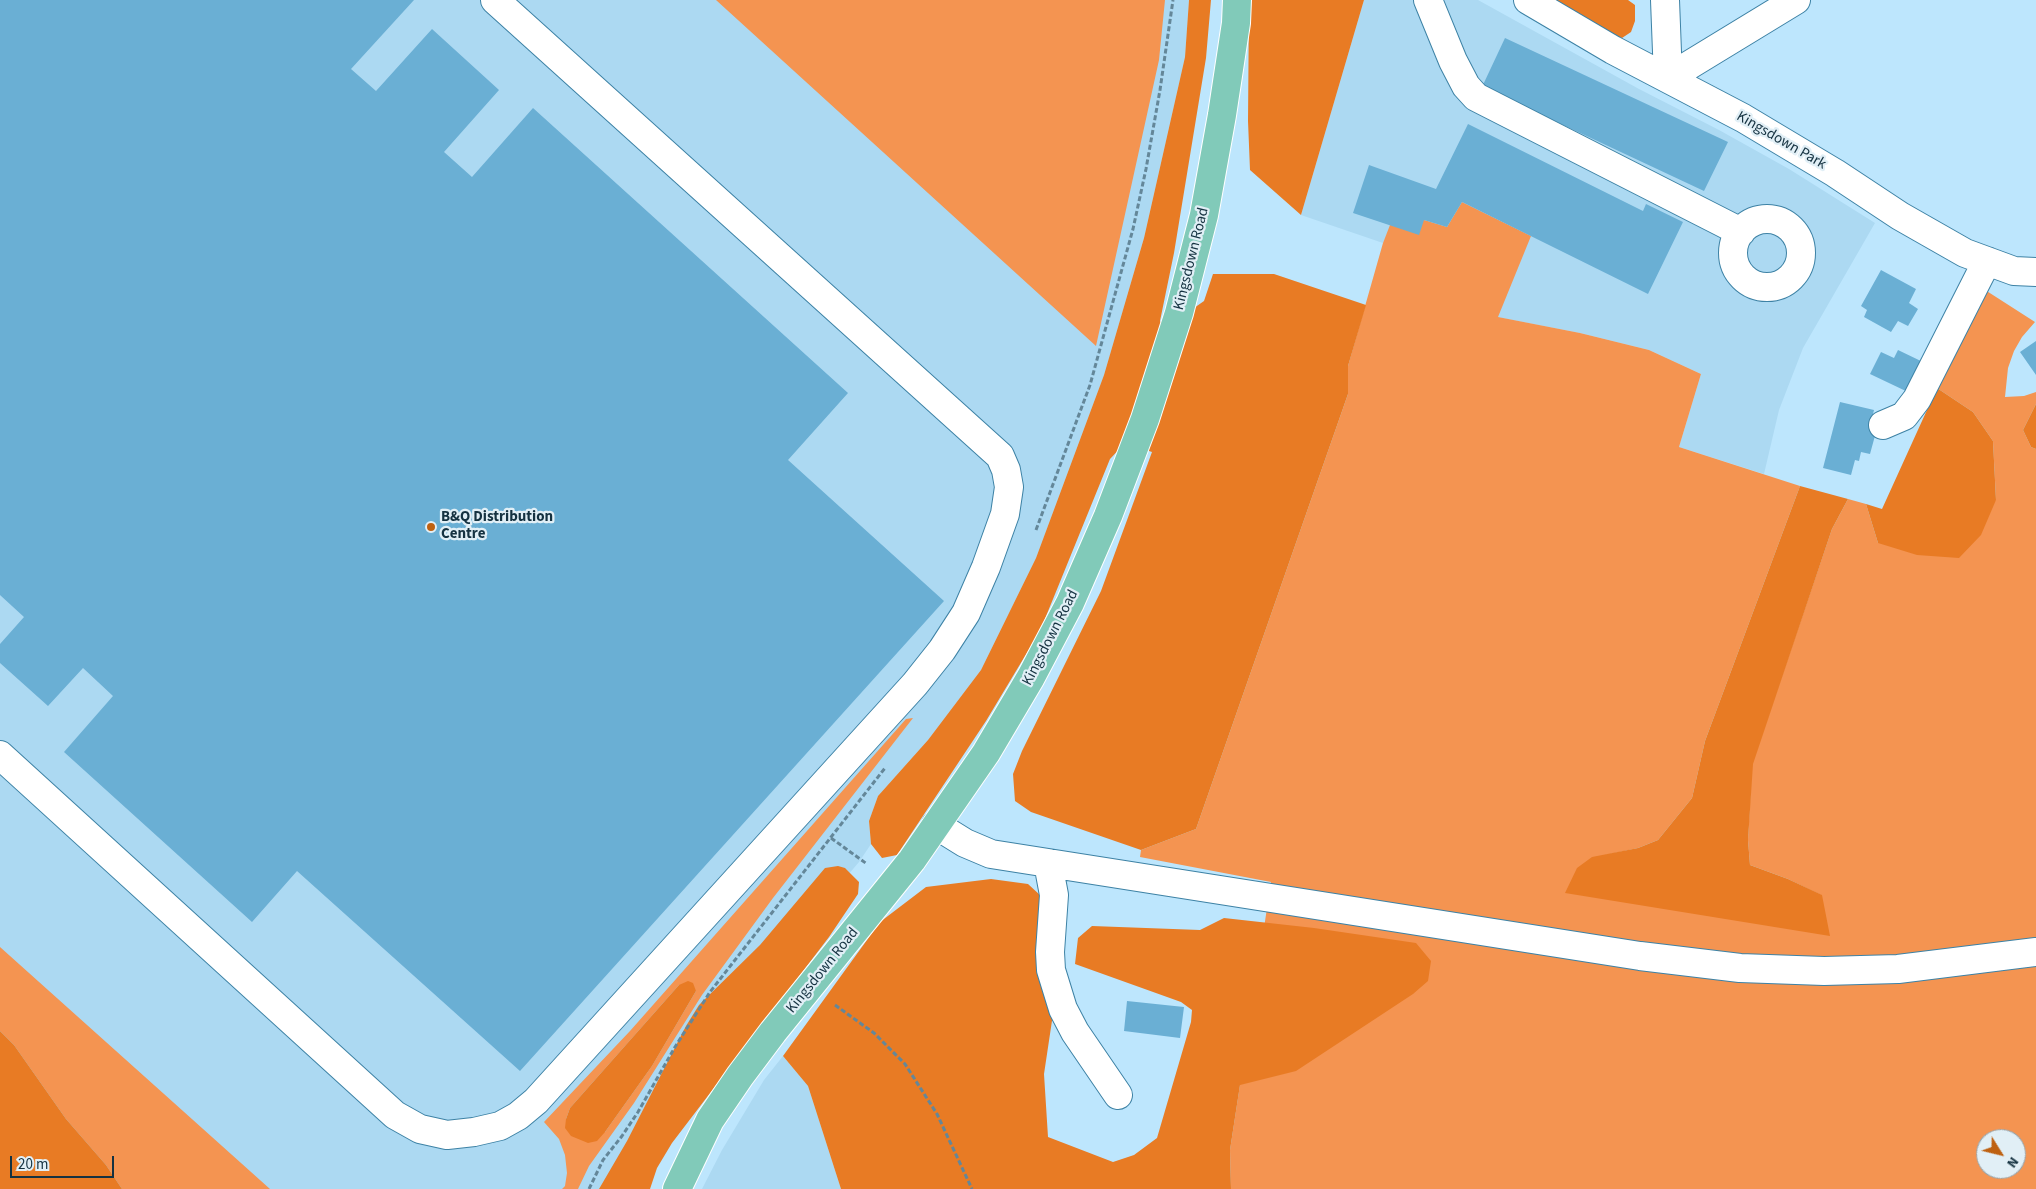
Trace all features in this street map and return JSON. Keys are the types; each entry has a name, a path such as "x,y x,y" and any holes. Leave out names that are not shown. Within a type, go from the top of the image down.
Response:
{"main road":[{"name":"Kingsdown Road","path":"677,1189 710,1120 773,1032 893,884 991,745 1032,677 1070,603 1108,516 1145,419 1179,313 1204,215 1225,97 1236,23 1237,0"}],"street":[{"path":"0,755 395,1115 420,1129 447,1135 474,1132 500,1126 518,1116 536,1101 908,691 942,650 966,613 986,567 1005,514 1009,487 1006,470 1000,456 495,0"},
{"path":"1428,0 1453,61 1466,86 1476,97 1741,232"},
{"name":"Kingsdown Park","path":"1528,0 1613,50 1761,128 1835,173 1900,216 1965,253 2014,270 2036,272"},
{"path":"1665,0 1668,78 1796,0"},
{"path":"1883,425 1904,416 1917,399 1987,261"},
{"path":"936,825 965,843 992,854 1640,956 1740,968 1824,971 1898,969 2036,952"},
{"path":"1048,863 1054,895 1050,952 1051,970 1062,1009 1090,1056 1118,1095"}],"path":[{"path":"1035,532 1090,385 1126,256 1146,169 1173,0"},
{"path":"589,1189 603,1160 633,1120 675,1047 710,992 889,763"},
{"path":"831,838 893,884"},
{"path":"809,988 874,1032 905,1064 937,1114 972,1189"}],"shaded area":[{"path":"0,0 1189,0 1185,57 1144,238 1104,375 1036,558 981,670 928,740 878,796 869,821 871,844 859,862 773,963 621,1189 0,1189"},
{"path":"716,0 1165,0 1159,60 1096,346"},
{"path":"1189,0 1211,0 1206,58 1174,253 1160,321 1164,329 1204,301 1213,274 1274,274 1366,305 1348,366 1348,394 1196,829 1141,850 1031,812 1015,801 1013,774 1022,751 1101,591 1152,452 1125,443 1110,459 1040,631 986,721 897,855 882,858 871,844 869,821 878,796 928,740 981,670 1036,558 1104,375 1144,238 1185,57"},
{"path":"1249,0 1364,0 1301,215 1250,170 1248,121"},
{"path":"1364,0 1478,0 1789,169 1875,223 1803,348 1779,410 1764,474 1679,447 1701,374 1649,350 1580,333 1497,317 1530,236 1463,202 1447,227 1391,225 1383,243 1301,215"},
{"path":"1541,0 1628,0 1635,5 1635,21 1631,32 1622,38 1590,29"},
{"path":"1462,202 1531,236 1498,317 1580,333 1649,350 1701,374 1679,447 1800,486 1705,741 1692,798 1658,840 1638,848 1592,858 1821,895 1788,879 1750,865 1748,840 1752,764 1832,529 1848,499 1866,504 1878,543 1996,500 1993,441 1973,412 1937,388 1982,288 2035,322 2022,337 2014,351 2008,368 2005,397 2024,396 2036,392 2036,404 2023,430 2031,447 2036,449 2036,1189 1231,1189 1230,1150 1271,882 1140,857 1141,850 1196,829 1348,394 1348,366 1383,243 1390,225 1424,220 1447,227"},
{"path":"1937,388 1973,412 1993,441 1996,500 1981,535 1959,558 1917,555 1878,543 1866,504 1882,509"},
{"path":"2036,404 2036,449 2031,447 2023,430"},
{"path":"1800,486 1848,499 1832,529 1753,764 1748,840 1750,865 1788,879 1822,895 1830,936 1565,893 1577,868 1592,857 1638,848 1658,840 1692,798 1705,741"},
{"path":"913,718 773,898 702,995 634,1103 589,1166 578,1189 562,1189 565,1186 567,1173 565,1155 559,1139 544,1122 630,1031 906,719","holes":["679,985 696,991 652,1066 605,1132 566,1119 570,1108"]},
{"path":"838,866 845,868 859,882 858,894 829,937 672,1143 657,1168 650,1189 599,1189 627,1141 686,1026 699,1005 760,945 825,868"},
{"path":"991,879 1028,884 1053,907 1065,934 1044,1074 1048,1137 1113,1162 1134,1155 1157,1138 1191,1022 1192,1010 1181,1002 1075,964 1078,938 1092,926 1200,930 1224,918 1314,928 1416,943 1431,961 1428,981 1413,994 1296,1071 1240,1085 1230,1150 1231,1189 841,1189 808,1086 783,1056 880,922 926,887"},
{"path":"0,947 270,1189 122,1189 106,1165 66,1119 14,1045 0,1031"},
{"path":"688,981 693,983 696,991 652,1066 605,1132 597,1141 588,1143 571,1136 565,1128 570,1108 679,985"},
{"path":"0,1031 14,1045 66,1119 106,1165 122,1189 0,1189"},
{"path":"783,1056 808,1086 841,1189 702,1189 722,1150 764,1080"}],"building":[{"name":"B&Q Distribution Centre","path":"0,0 414,0 351,69 376,91 432,29 499,90 444,152 472,177 533,108 848,393 788,460 944,601 520,1071 297,871 252,922 64,752 113,696 83,668 48,706 0,663 0,644 24,617 0,595"},
{"path":"1505,38 1728,142 1704,191 1482,87"},
{"path":"1468,124 1643,211 1646,204 1683,222 1648,294 1462,202 1447,227 1424,220 1419,235 1353,213 1369,165 1436,189"},
{"path":"1881,270 1916,289 1909,303 1918,309 1908,326 1898,321 1891,332 1864,317 1867,310 1861,306"},
{"path":"2036,341 2036,375 2020,352"},
{"path":"1898,350 1925,363 1910,393 1870,374 1881,352 1894,358"},
{"path":"1840,402 1874,410 1869,430 1876,432 1870,454 1861,452 1859,461 1855,460 1851,475 1823,468"},
{"path":"1127,1001 1184,1007 1180,1038 1124,1031"}],"place":[{"name":"B&Q Distribution Centre","path":"431,527"}]}
